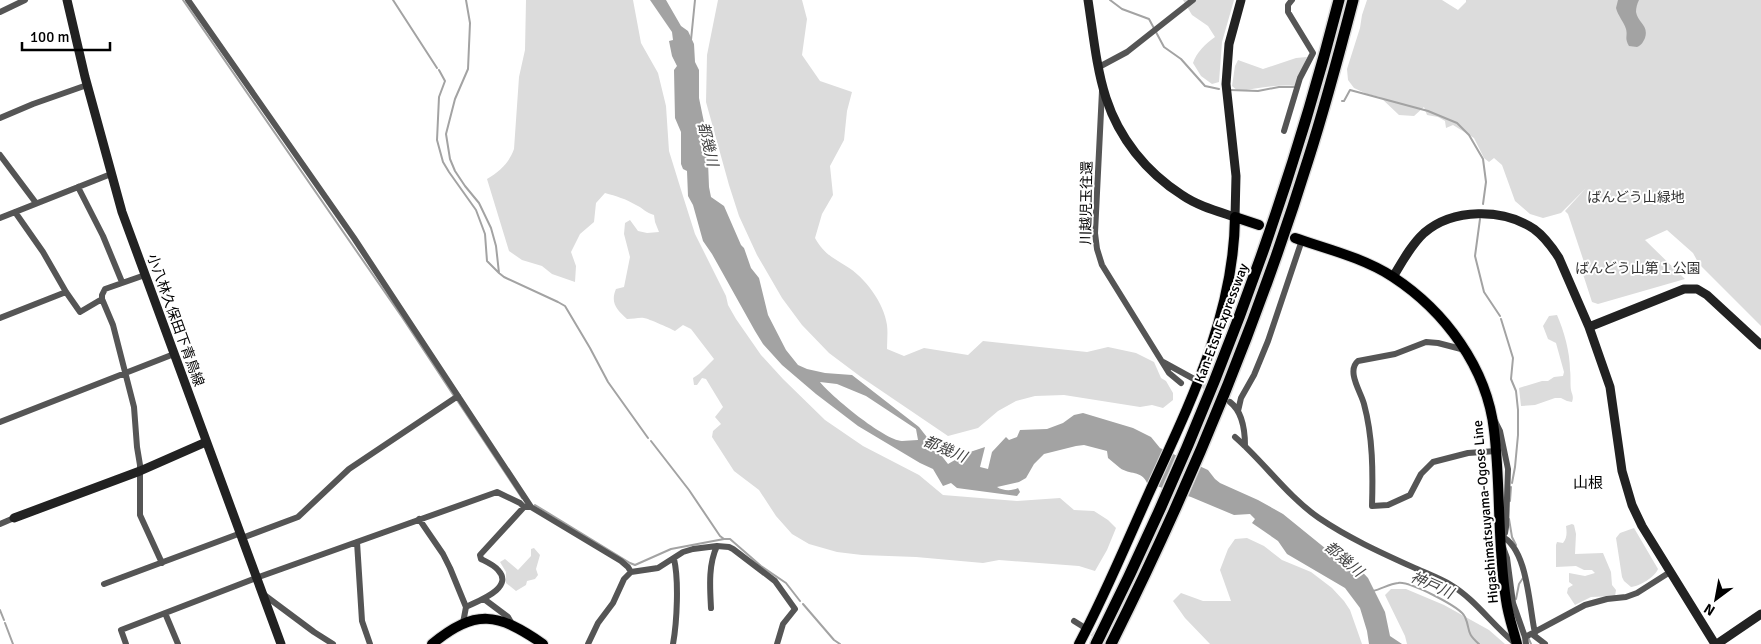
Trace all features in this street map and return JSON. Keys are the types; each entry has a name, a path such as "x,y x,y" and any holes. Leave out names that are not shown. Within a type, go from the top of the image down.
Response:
{"highway":[{"name":"Kan-Etsu Expressway","path":"1096,644 1171,486 1249,295 1316,88 1339,0"},
{"name":"Kan-Etsu Expressway","path":"1111,644 1168,526 1215,418 1261,298 1330,88 1353,0"}],"main road":[{"path":"1079,644 1191,401 1214,340 1224,305 1232,264 1235,217 1258,225"},
{"name":"Higashimatsuyama-Ogose Line","path":"1298,239 1358,260 1393,277 1444,321 1465,350 1485,393 1492,419 1496,451 1506,602 1521,642"},
{"path":"432,644 463,623 484,619 504,621 512,624 543,644"}],"street":[{"path":"0,12 25,0"},
{"name":"小八林久保田下青鳥線","path":"67,0 86,85 122,212 242,535 279,643"},
{"path":"188,0 354,238 458,396 527,507"},
{"path":"1088,0 1103,88 1116,124 1128,144 1147,168 1182,196 1198,204 1235,217 1236,176 1226,84 1230,44 1241,0"},
{"path":"1099,67 1128,52 1193,0"},
{"path":"1284,132 1300,78 1313,53 1288,12 1288,5 1292,0"},
{"path":"0,118 86,85"},
{"name":"川越児玉往還","path":"1103,88 1101,96 1095,234 1097,249 1102,265 1162,361 1169,372 1182,383"},
{"path":"0,155 36,203"},
{"path":"0,218 111,174"},
{"path":"78,187 103,236 122,282"},
{"path":"15,212 43,252 80,312 102,299"},
{"path":"1393,277 1413,246 1426,232 1450,219 1465,215 1484,214 1501,216 1511,218 1534,229 1551,245 1559,258 1601,358 1610,387 1622,471 1632,505 1642,526 1716,644 1761,614"},
{"path":"1238,411 1241,398 1254,375 1268,341 1298,239"},
{"path":"145,275 105,289 102,299 113,325 124,374 134,407 140,470 140,515 162,563"},
{"path":"1589,327 1684,289 1697,289 1707,295 1761,345"},
{"path":"0,318 66,292"},
{"path":"1465,350 1426,342 1395,354 1355,363 1353,370 1364,405 1370,434 1372,506 1388,505 1410,495 1421,474 1433,462 1468,454 1496,451"},
{"path":"0,422 174,354"},
{"path":"1162,361 1194,379"},
{"path":"104,584 298,516 349,469 458,396"},
{"path":"1230,402 1238,411 1245,434 1245,446"},
{"path":"1492,419 1496,422 1500,431 1508,469 1506,527 1501,540"},
{"path":"1234,437 1245,446 1282,486 1317,517 1345,535 1452,586 1476,605 1502,633 1521,642 1533,633 1585,605 1637,593 1670,572"},
{"path":"0,524 140,470 206,442"},
{"path":"126,644 120,630 256,578 497,492 621,561 631,572"},
{"path":"466,607 499,588 502,579 499,571 481,559 480,555 527,507"},
{"path":"419,519 443,554 466,607 463,623"},
{"path":"1501,540 1507,539 1512,544 1524,570 1533,633 1545,644"},
{"path":"358,542 362,621 370,644"},
{"path":"588,644 598,623 613,603 624,579 631,572 658,568 683,552 717,546 733,549 775,581 795,609 783,624 777,644"},
{"path":"711,608 711,570 713,554 717,546"},
{"path":"673,644 676,617 676,566 674,559"},
{"path":"263,594 333,644"},
{"path":"484,598 508,617 512,624"},
{"path":"165,613 178,644"},
{"path":"1074,621 1082,626"}],"green space":[{"path":"526,0 633,0 641,43 658,73 666,106 669,151 695,234 736,319 761,355 783,379 825,420 863,446 919,475 943,495 1017,501 1060,498 1074,510 1094,511 1116,528 1107,550 1095,571 1079,566 999,560 983,563 916,557 862,555 837,552 809,544 792,534 776,516 759,490 734,471 712,437 713,431 721,424 715,417 723,407 706,379 702,378 697,385 694,385 693,378 714,359 691,329 683,325 675,331 646,319 627,319 614,302 616,289 624,287 630,257 624,234 625,223 630,220 638,231 647,233 659,232 654,215 628,201 605,193 596,203 594,222 580,234 571,252 576,266 575,282 552,274 542,266 522,260 509,251 487,179 503,166 510,158 514,149 519,77 525,50"},
{"path":"718,0 802,0 807,19 802,55 820,81 852,92 847,111 844,140 830,166 833,195 822,214 815,238 825,252 853,271 873,291 885,317 887,349 904,356 924,348 968,355 983,341 1087,352 1108,347 1136,353 1154,362 1161,378 1166,381 1173,393 1173,400 1163,408 1152,405 1140,407 1064,395 1035,396 1016,401 998,411 978,428 948,436 829,353 802,325 782,298 757,255 739,216 729,185 706,102 707,55"},
{"path":"1183,0 1234,0 1222,42 1219,82 1212,84 1201,76 1193,63 1202,48 1215,37 1208,26 1192,15"},
{"path":"1367,0 1442,0 1458,10 1466,0 1761,0 1761,326 1699,264 1693,253 1667,230 1645,240 1685,279 1598,304 1592,302 1581,268 1585,265 1568,214 1565,211 1586,188 1561,213 1543,218 1530,214 1515,201 1502,165 1494,158 1489,162 1484,158 1474,138 1453,125 1446,128 1445,121 1438,117 1427,115 1424,107 1414,116 1399,115 1380,97 1354,88 1348,80 1347,69"},
{"path":"1307,57 1295,86 1273,86 1238,91 1232,86 1235,66 1238,60 1263,69 1296,58"},
{"path":"1557,315 1568,349 1572,402 1555,398 1535,405 1521,406 1519,388 1563,376 1564,372 1556,343 1548,339 1543,326 1549,316"},
{"path":"1572,524 1576,534 1575,554 1603,553 1611,572 1612,585 1616,590 1615,596 1591,597 1575,605 1567,593 1568,588 1573,585 1569,582 1569,573 1585,576 1595,573 1592,570 1584,570 1576,566 1556,567 1557,542 1563,543 1566,535 1566,526"},
{"path":"1634,528 1658,569 1647,581 1631,587 1622,577 1616,538 1620,533"},
{"path":"1247,538 1264,546 1282,560 1311,572 1332,588 1350,610 1362,644 1210,644 1185,618 1173,601 1181,593 1203,601 1231,601 1220,570 1228,549 1235,539"},
{"path":"534,548 540,555 536,569 538,575 535,579 527,581 526,585 516,591 506,583 506,572 500,562 505,559 518,570 531,556 531,549"},
{"path":"1391,589 1406,589 1444,605 1489,630 1505,644 1407,644 1385,595"}],"water":[{"path":"650,0 666,0 681,26 688,31 694,44 695,62 699,70 699,98 707,137 711,197 724,206 744,248 751,268 759,278 768,315 786,350 798,365 825,373 852,375 919,427 948,464 967,453 985,447 980,467 988,469 992,452 1006,437 1009,440 1017,437 1020,430 1047,429 1063,423 1074,415 1083,413 1133,428 1151,437 1160,448 1208,470 1220,483 1258,500 1283,514 1336,557 1350,559 1368,578 1385,612 1390,636 1402,644 1369,644 1360,608 1345,588 1287,554 1278,541 1252,523 1255,519 1250,514 1234,515 1191,497 1147,483 1139,474 1118,467 1108,458 1107,451 1084,445 1044,454 1034,464 1026,478 1019,482 997,487 1008,490 1018,488 1020,492 1017,496 957,488 951,483 943,486 933,469 858,426 816,394 782,365 763,344 703,241 693,205 688,196 687,171 683,169 681,164 681,132 675,118 674,70 677,66 672,56 669,41 673,40 672,32","holes":["820,382 837,384 866,396 916,429 918,440 902,441 894,439 871,426 846,407"]},
{"path":"1618,0 1639,0 1636,12 1646,30 1646,34 1643,42 1637,47 1629,46 1626,39 1626,29 1616,8"}],"waterway":[{"path":"183,0 402,317 454,396"},
{"path":"393,0 437,68"},
{"path":"466,0 470,23 468,69 455,99 446,134 450,159 455,171 479,203 491,228 496,246 499,273 565,306 608,382 648,438"},
{"name":"都幾川","path":"691,40 695,0"},
{"path":"1110,0 1122,9 1149,19 1164,47 1181,59 1205,86 1219,89"},
{"path":"439,70 445,81 439,97 437,140 443,162 476,210 485,234 487,261 499,273"},
{"path":"1230,90 1258,91 1279,87 1294,87"},
{"path":"1342,101 1344,101 1350,90 1428,111 1457,123 1469,135 1483,159 1486,182 1483,204"},
{"path":"1480,219 1475,256 1484,292 1500,316"},
{"path":"1501,319 1513,358 1511,379 1516,391 1518,410 1518,435 1512,483"},
{"path":"457,400 522,498"},
{"path":"651,441 689,490 720,536 724,539 730,539 761,566 786,583 800,601"},
{"path":"1510,501 1511,487"},
{"path":"535,505 635,565 671,549 724,539"},
{"path":"1509,519 1512,537 1516,545"},
{"path":"1516,599 1519,584 1523,578"},
{"name":"神戸川","path":"1373,591 1392,584 1404,583 1434,596 1454,607 1465,617 1470,634 1479,644"},
{"path":"803,604 834,640 840,644"},
{"path":"0,610 4,620"},
{"path":"5,623 13,644"},
{"path":"1528,637 1531,644"}],"tunnel":[{"path":"1195,380 1225,399"},
{"path":"1085,628 1108,644"}],"district":[{"name":"山根","path":"1588,483"}],"park label":[{"name":"ばんどう山緑地","path":"1636,197"},
{"name":"ばんどう山第１公園","path":"1638,268"}]}
